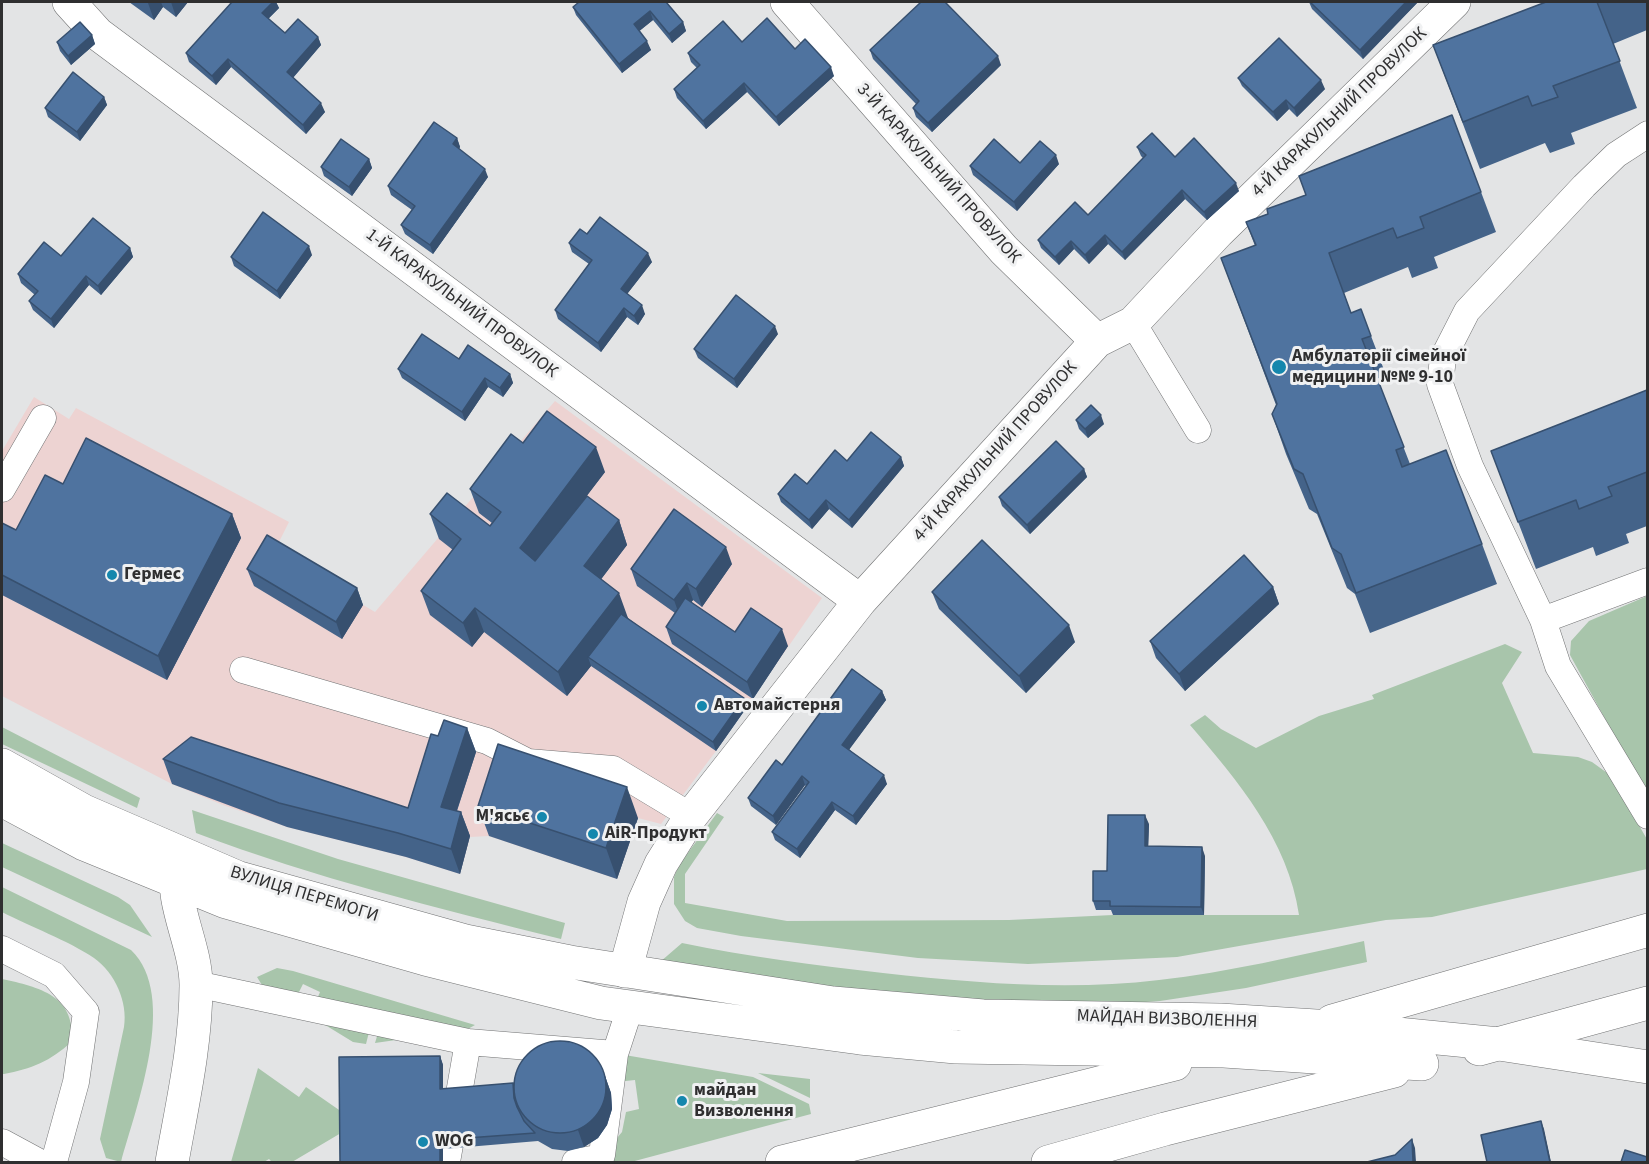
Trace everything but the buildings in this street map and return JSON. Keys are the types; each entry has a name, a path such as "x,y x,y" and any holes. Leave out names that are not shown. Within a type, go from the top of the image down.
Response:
{"main road":[{"name":"1-Й КАРАКУЛЬНИЙ ПРОВУЛОК","path":"69,2 98,34 860,601"},
{"name":"3-Й КАРАКУЛЬНИЙ ПРОВУЛОК","path":"787,2 1004,250 1097,341"},
{"name":"4-Й КАРАКУЛЬНИЙ ПРОВУЛОК","path":"625,971 644,902 661,864 691,816 860,601 1097,341 1133,323 1218,232 1454,2"},
{"name":"ВУЛИЦЯ ПЕРЕМОГИ","path":"2,765 176,867"},
{"name":"ВУЛИЦЯ ПЕРЕМОГИ","path":"2,800 84,844 176,867 239,878 443,935 570,962 625,971"},
{"path":"172,1162 188,1071 196,984 176,867"},
{"name":"МАЙДАН ВИЗВОЛЕННЯ","path":"176,867 226,902 425,959 601,1003 630,1008 860,1038 956,1047 1224,1051 1422,1064"},
{"name":"МАЙДАН ВИЗВОЛЕННЯ","path":"783,1162 1224,1051 1647,930"},
{"name":"МАЙДАН ВИЗВОЛЕННЯ","path":"625,971 833,1003 983,1016 1220,1020 1316,1026 1499,1044"},
{"name":"МАЙДАН ВИЗВОЛЕННЯ","path":"1048,1162 1165,1129 1499,1044 1647,1003"},
{"path":"1499,1044 1647,1067"}],"lane":[{"path":"1647,134 1616,155 1584,186 1467,311 1443,358 1440,384 1470,466 1543,620 1558,666 1647,816"},
{"path":"1133,323 1198,430"},
{"path":"2,489 43,418"},
{"path":"1543,620 1647,581"},
{"path":"243,670 487,741 528,762 612,769 691,816"},
{"path":"2,949 54,975 86,1012 76,1082 54,1162"},
{"path":"196,984 468,1042 615,1054"},
{"path":"575,1162 602,1155 615,1054 630,1008"},
{"path":"447,1162 468,1042"},
{"path":"2,1142 39,1162"}],"shaded area":[{"path":"34,397 69,419 76,408 289,522 274,552 375,612 555,401 822,598 716,751 661,824 638,818 617,879 489,836 470,837 460,874 406,857 287,827 223,805 172,784 2,696 2,451"}],"green space":[{"path":"1647,596 1647,795 1570,655 1571,641 1589,621"},
{"path":"1505,644 1522,652 1502,683 1533,753 1578,757 1592,762 1610,775 1648,841 1647,869 1432,917 1386,920 1177,957 1028,964 918,958 741,936 697,928 685,921 674,904 674,877 679,865 717,813 724,817 685,874 685,903 787,921 1009,920 1113,915 1299,915 1284,862 1272,837 1243,790 1190,725 1205,715 1221,729 1256,748 1319,716 1374,699 1372,695"},
{"path":"2,727 140,798 137,808 2,744"},
{"path":"192,810 338,859 565,923 561,939 377,891 241,849 196,833"},
{"path":"2,843 118,897 130,905 152,937 2,867"},
{"path":"2,887 131,950 145,970 152,995 153,1023 150,1053 121,1162 106,1158 100,1139 124,1027 122,998 114,980 94,958 2,912"},
{"path":"1364,941 1367,962 1246,988 1160,1001 1103,1005 941,1002 660,962 682,943 782,960 917,977 986,983 1090,985 1159,980 1211,973"},
{"path":"277,968 475,1025 466,1030 375,1043 381,1023 372,1020 366,1044 353,1042 304,1012 313,1009 320,992 303,984 295,1000 265,990 257,977"},
{"path":"2,979 42,990 53,996 68,1014 71,1026 71,1042 56,1054 32,1067 4,1074 2,1074"},
{"path":"578,1047 753,1077 809,1104 811,1114 631,1162 597,1162 622,1132 626,1112 639,1109 635,1080 616,1082"},
{"path":"258,1068 299,1097 306,1087 342,1112 341,1133 292,1162 272,1162 269,1159 264,1162 231,1162"},
{"path":"758,1073 810,1079 810,1098"}],"place":[{"name":"Амбулаторії сімейної медицини №№ 9-10","path":"1279,367"},
{"name":"Гермес","path":"112,575"},
{"name":"Автомайстерня","path":"702,706"},
{"name":"М'ясьє","path":"542,817"},
{"name":"AiR-Продукт","path":"593,834"},
{"name":"майдан Визволення","path":"682,1101"},
{"name":"WOG","path":"423,1142"}]}
